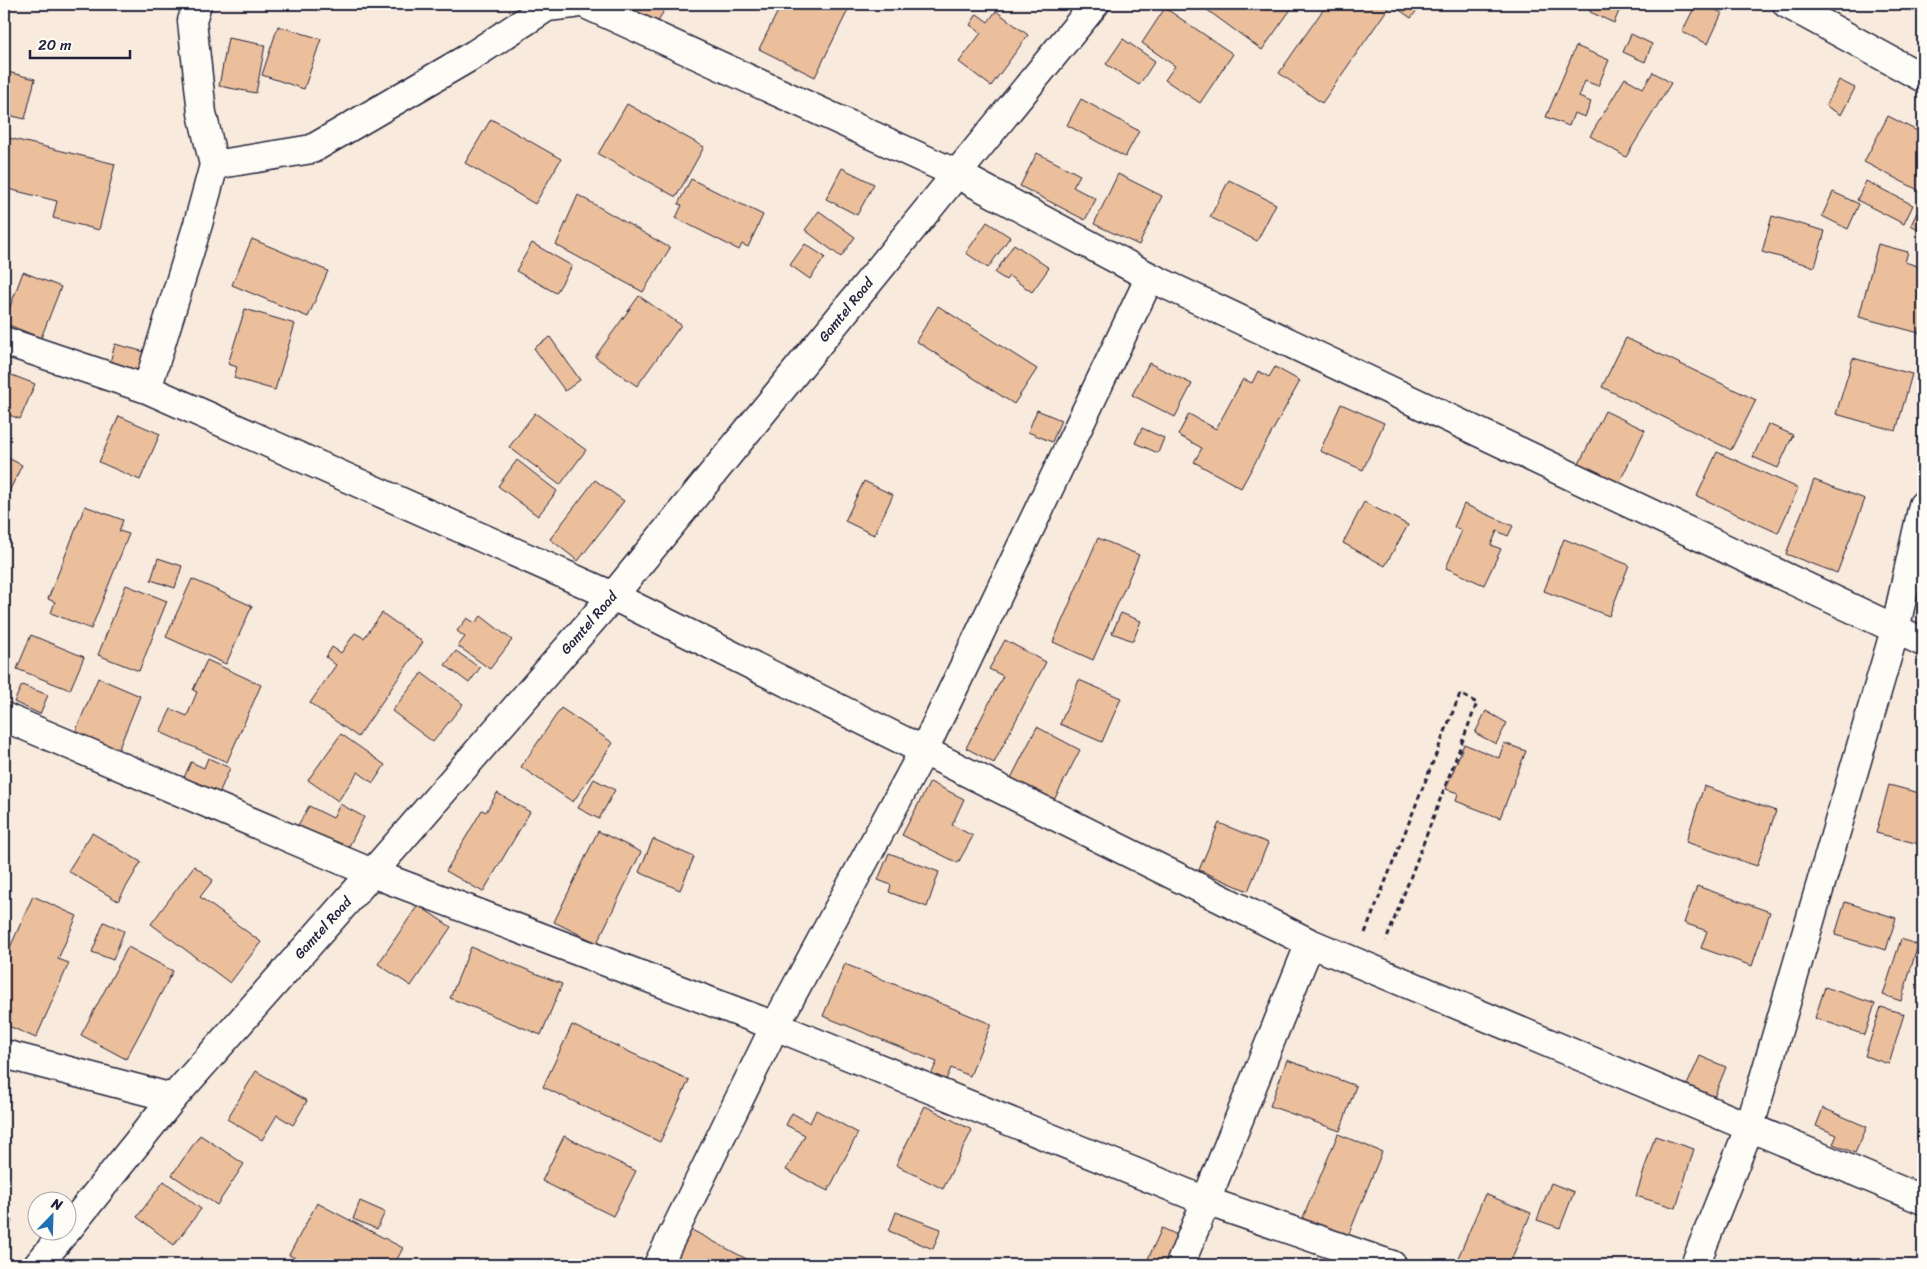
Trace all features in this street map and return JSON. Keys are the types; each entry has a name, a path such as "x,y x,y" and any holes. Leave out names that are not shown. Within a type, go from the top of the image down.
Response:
{"street":[{"path":"148,389 214,165 202,113 192,21 198,4"},
{"path":"214,165 312,150 475,54 547,7 574,4"},
{"path":"585,4 957,174 1150,276 1923,642"},
{"name":"Gamtel Road","path":"78,1216 173,1098 613,596 1095,4"},
{"path":"1787,4 1923,78"},
{"path":"658,1265 775,1026 924,750 1150,276"},
{"path":"4,341 148,389 613,596 1310,943 1923,1200"},
{"path":"1695,1265 1750,1126 1895,630 1923,505"},
{"path":"4,717 372,873 775,1026 1206,1201 1392,1265"},
{"path":"1180,1265 1310,943"},
{"path":"4,1054 173,1098"},
{"path":"38,1265 57,1242"}],"path":[{"path":"1460,694 1477,702 1364,965 1460,694"}],"building":[{"path":"627,4 667,4 657,24 625,8"},
{"path":"767,4 851,4 815,77 759,49 779,9"},
{"path":"1199,4 1292,4 1294,5 1262,50"},
{"path":"1327,4 1391,4 1322,103 1279,73"},
{"path":"1391,4 1422,4 1411,18"},
{"path":"1593,4 1622,4 1614,23 1590,12"},
{"path":"1696,4 1703,4 1722,13 1708,44 1682,32"},
{"path":"1165,8 1233,54 1200,103 1165,80 1175,66 1142,43"},
{"path":"996,11 1028,35 991,86 959,62 981,33 970,25 977,14 988,22"},
{"path":"278,26 321,39 304,89 262,75"},
{"path":"1631,34 1652,44 1645,62 1623,52"},
{"path":"228,38 265,45 256,93 219,86"},
{"path":"1123,39 1155,61 1139,85 1106,64"},
{"path":"1576,46 1609,60 1598,86 1585,81 1579,97 1591,102 1585,117 1574,113 1569,126 1546,117"},
{"path":"4,71 35,79 25,119 4,114"},
{"path":"1653,72 1671,83 1626,157 1590,136 1625,78 1643,88"},
{"path":"1839,80 1855,88 1841,115 1826,106"},
{"path":"1081,99 1139,131 1125,157 1067,125"},
{"path":"627,104 704,147 676,197 598,154"},
{"path":"1888,116 1923,134 1923,185 1920,191 1864,162"},
{"path":"491,119 561,159 535,204 465,163"},
{"path":"5,137 115,164 99,230 53,218 57,201 4,188"},
{"path":"1037,153 1080,175 1073,187 1096,199 1085,220 1020,186"},
{"path":"842,168 874,184 857,215 826,199"},
{"path":"1118,174 1162,196 1139,245 1094,224"},
{"path":"691,179 763,215 748,247 742,244 739,250 676,218 682,205 678,204"},
{"path":"1229,180 1276,204 1257,241 1210,217"},
{"path":"1866,181 1913,205 1904,224 1857,200"},
{"path":"1833,192 1859,204 1848,229 1822,216"},
{"path":"578,195 670,248 643,292 556,245"},
{"path":"1923,200 1923,232 1911,225"},
{"path":"819,211 855,237 841,257 805,230"},
{"path":"1772,216 1825,231 1815,267 1762,252"},
{"path":"987,222 1010,237 988,268 966,253"},
{"path":"252,239 328,271 308,317 232,285"},
{"path":"532,243 572,266 556,293 516,271"},
{"path":"805,244 825,257 810,279 790,265"},
{"path":"1014,244 1049,268 1032,292 1009,276 1006,280 995,273"},
{"path":"1878,244 1908,252 1905,262 1923,268 1923,334 1859,317"},
{"path":"23,272 61,287 41,338 4,323"},
{"path":"639,296 681,325 637,386 595,357"},
{"path":"938,306 1037,369 1014,404 916,341"},
{"path":"245,309 295,324 275,390 234,378 237,367 228,364"},
{"path":"550,337 580,380 565,391 534,348"},
{"path":"1626,338 1756,400 1731,450 1602,387"},
{"path":"115,344 145,352 138,374 109,366"},
{"path":"1853,358 1912,374 1896,431 1836,414"},
{"path":"1149,363 1192,384 1175,417 1132,395"},
{"path":"1275,367 1300,381 1241,488 1194,462 1202,448 1178,435 1189,414 1216,429 1243,379 1252,383 1258,371 1269,377"},
{"path":"4,372 35,384 20,419 4,413"},
{"path":"1341,404 1384,423 1363,470 1320,451"},
{"path":"1037,410 1061,420 1052,442 1028,432"},
{"path":"1605,411 1645,430 1619,483 1579,464"},
{"path":"535,413 586,450 560,485 509,447"},
{"path":"119,416 160,434 140,480 99,462"},
{"path":"1768,424 1793,435 1778,468 1753,457"},
{"path":"1142,428 1164,438 1158,453 1135,443"},
{"path":"1717,452 1798,488 1778,533 1697,496"},
{"path":"4,456 22,465 4,502"},
{"path":"517,460 557,491 538,516 498,486"},
{"path":"595,480 624,501 578,561 550,539"},
{"path":"1814,480 1865,499 1837,573 1786,554"},
{"path":"864,481 893,495 874,535 845,521"},
{"path":"1364,502 1408,525 1385,566 1343,543"},
{"path":"1464,504 1513,526 1508,536 1497,531 1491,545 1501,549 1484,585 1446,568 1462,530 1454,527"},
{"path":"85,506 123,520 119,531 129,534 91,629 51,613 55,602 48,599"},
{"path":"1098,538 1139,555 1093,660 1053,642"},
{"path":"1564,539 1629,565 1609,616 1544,591"},
{"path":"158,558 182,566 175,588 151,580"},
{"path":"192,579 252,606 226,664 166,637"},
{"path":"126,585 167,601 139,671 98,655"},
{"path":"382,613 423,642 358,737 310,703 336,665 326,657 332,647 341,653 355,633 364,638"},
{"path":"1121,613 1141,621 1133,641 1112,633"},
{"path":"481,616 512,640 490,669 458,646 465,637 457,631 467,618 475,623"},
{"path":"31,635 84,657 70,690 17,669"},
{"path":"1005,640 1046,662 994,763 966,748 1003,676 989,669"},
{"path":"456,651 480,668 469,683 445,665"},
{"path":"207,660 261,685 227,762 160,732 171,709 187,716 197,692 193,690"},
{"path":"422,673 463,704 433,742 392,711"},
{"path":"98,678 140,696 117,753 74,735"},
{"path":"1079,680 1121,698 1102,742 1060,724"},
{"path":"22,685 48,695 40,714 14,702"},
{"path":"561,708 613,743 573,802 521,767"},
{"path":"1486,711 1507,723 1496,744 1475,733"},
{"path":"1037,727 1080,750 1054,800 1011,778"},
{"path":"341,734 385,765 373,783 358,772 338,801 308,780"},
{"path":"1504,743 1526,751 1500,818 1456,801 1458,793 1446,789 1464,744 1499,758"},
{"path":"208,758 230,768 217,798 182,782 191,762 204,768"},
{"path":"594,779 615,790 599,819 578,808"},
{"path":"930,782 964,799 952,825 973,836 958,863 902,835"},
{"path":"1889,785 1923,794 1923,845 1876,833"},
{"path":"1704,786 1776,811 1757,866 1686,842"},
{"path":"497,793 530,812 483,892 446,871 482,810 486,812"},
{"path":"340,804 364,817 346,852 297,827 309,806 333,818"},
{"path":"1219,823 1268,843 1248,891 1199,870"},
{"path":"598,831 641,852 597,943 554,922"},
{"path":"92,833 141,862 118,901 68,871"},
{"path":"653,839 694,857 680,890 639,872"},
{"path":"889,853 939,872 927,907 889,892 891,885 878,880"},
{"path":"194,866 213,880 200,897 261,942 230,983 151,924"},
{"path":"1697,886 1770,912 1752,966 1701,948 1707,931 1684,923"},
{"path":"33,896 77,916 58,959 69,963 36,1038 4,1024 4,961"},
{"path":"1845,902 1896,918 1886,950 1835,935"},
{"path":"418,905 451,927 411,986 378,964"},
{"path":"104,922 124,931 113,960 92,952"},
{"path":"1901,939 1918,945 1901,1001 1883,995"},
{"path":"128,947 173,971 126,1059 81,1035"},
{"path":"471,947 562,984 541,1035 450,998"},
{"path":"845,964 991,1024 970,1076 951,1068 945,1082 930,1077 937,1062 823,1016"},
{"path":"1825,987 1875,1004 1865,1035 1815,1018"},
{"path":"1881,1007 1904,1014 1889,1064 1865,1056"},
{"path":"572,1025 689,1080 660,1142 543,1087"},
{"path":"1700,1056 1726,1067 1714,1097 1687,1085"},
{"path":"1287,1060 1356,1086 1340,1131 1270,1106"},
{"path":"256,1071 307,1101 293,1125 277,1115 262,1140 227,1119"},
{"path":"925,1106 972,1130 943,1189 896,1165"},
{"path":"1823,1108 1867,1127 1855,1153 1833,1144 1837,1135 1816,1126"},
{"path":"816,1110 858,1133 828,1191 786,1170 805,1135 786,1125 792,1113 810,1123"},
{"path":"1338,1134 1382,1152 1344,1246 1299,1227"},
{"path":"200,1135 244,1164 217,1205 172,1175"},
{"path":"564,1136 636,1171 613,1216 542,1181"},
{"path":"1655,1136 1694,1149 1676,1208 1636,1196"},
{"path":"4,1176 9,1180 4,1186"},
{"path":"164,1181 201,1209 174,1245 137,1217"},
{"path":"1551,1183 1574,1192 1560,1228 1537,1220"},
{"path":"1485,1194 1531,1213 1509,1265 1455,1265"},
{"path":"360,1201 385,1212 377,1229 353,1219"},
{"path":"317,1203 403,1248 394,1265 309,1265 289,1255"},
{"path":"896,1212 941,1229 933,1249 889,1231"},
{"path":"4,1217 12,1221 4,1236"},
{"path":"688,1228 756,1264 674,1265 669,1263"},
{"path":"1162,1228 1184,1238 1172,1265 1157,1265 1147,1261"}]}
